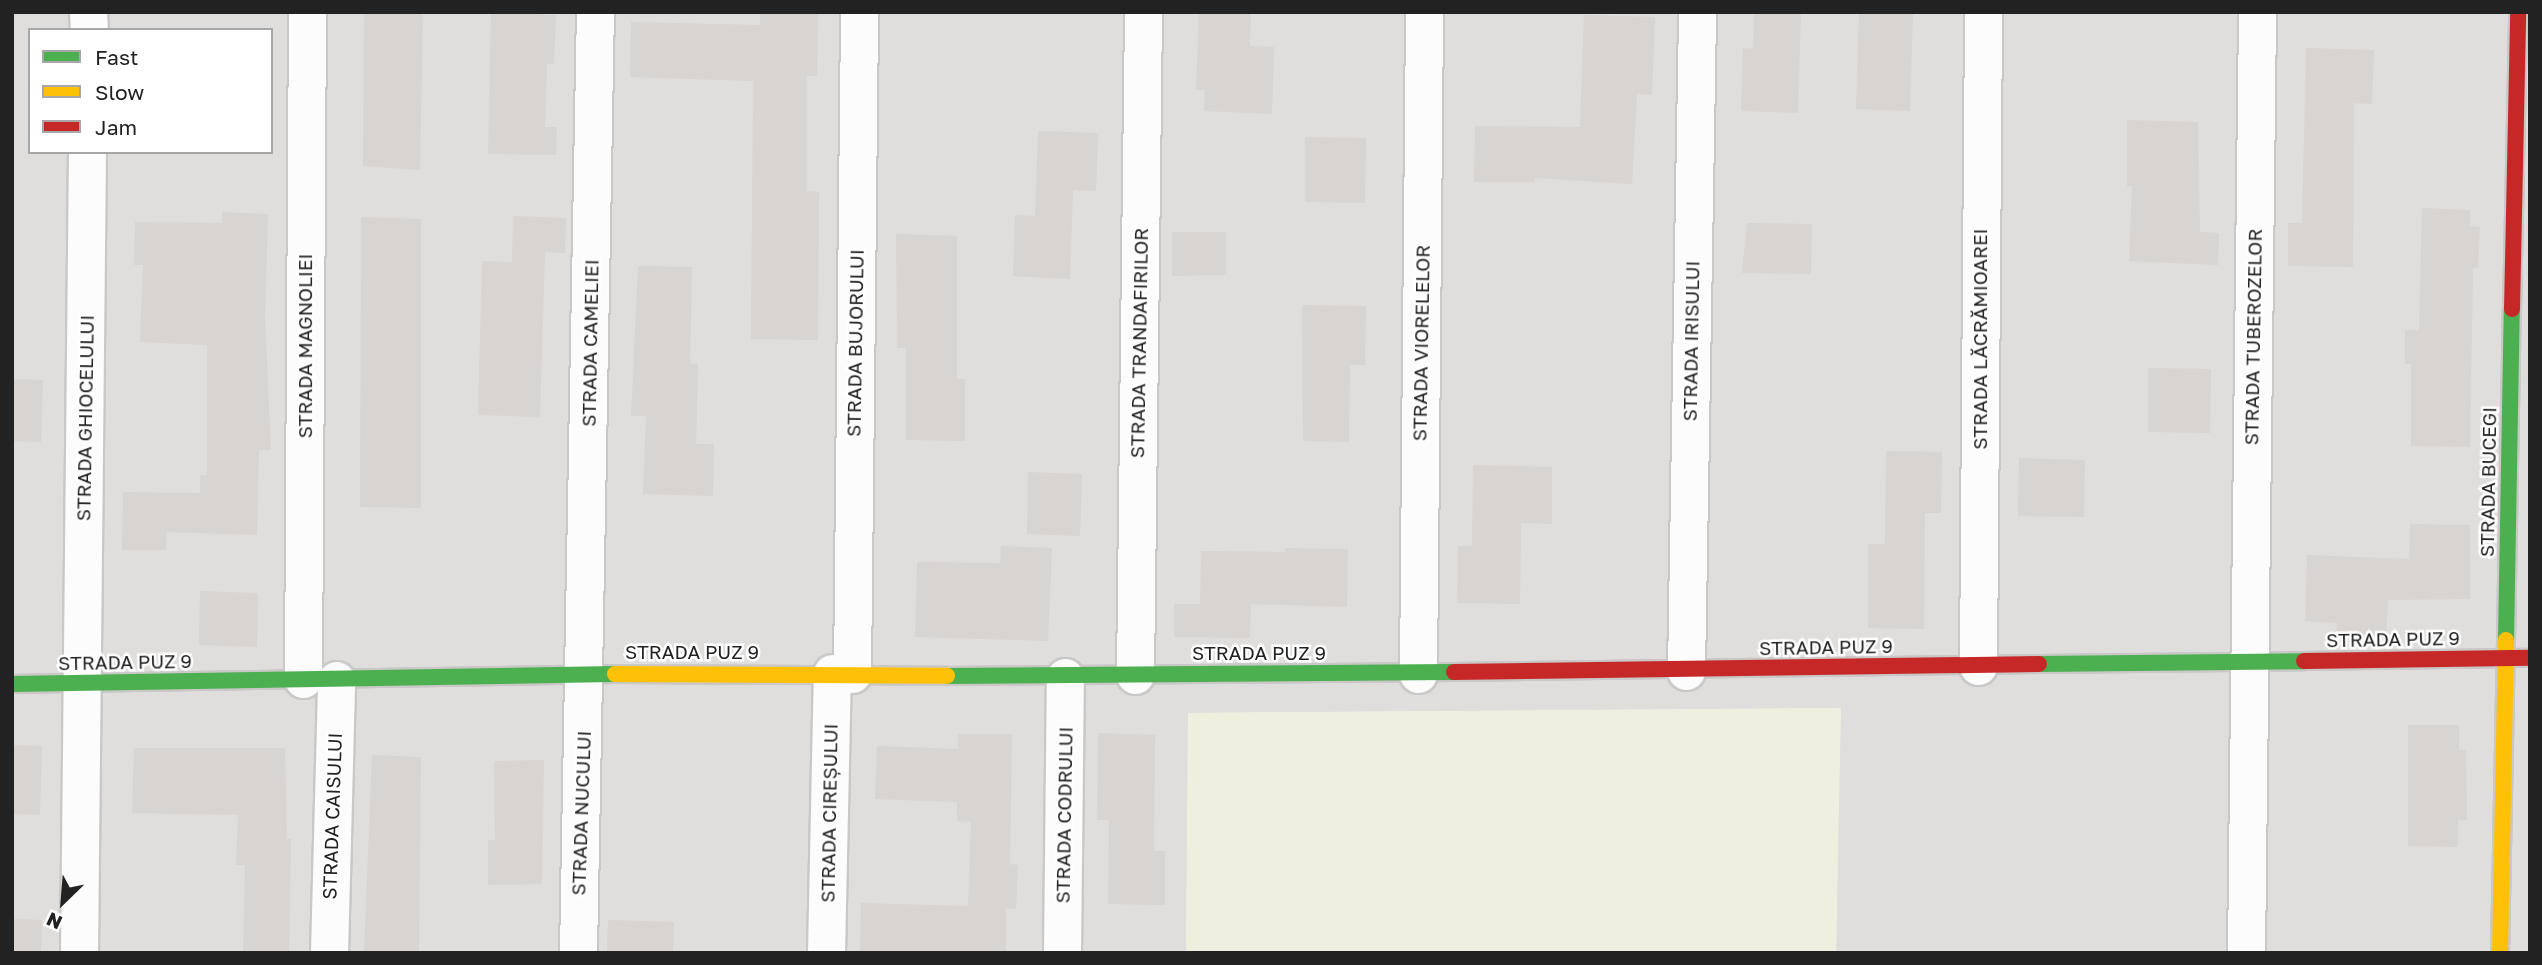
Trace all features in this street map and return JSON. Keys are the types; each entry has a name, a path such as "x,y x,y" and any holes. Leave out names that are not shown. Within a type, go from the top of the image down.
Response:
{"street":[{"name":"STRADA MAGNOLIEI","path":"307,12 320,679"},
{"name":"STRADA CAMELIEI","path":"585,674 595,12"},
{"name":"STRADA BUJORULUI","path":"842,674 859,12"},
{"name":"STRADA TRANDAFIRILOR","path":"1135,675 1143,12"},
{"name":"STRADA VIORELELOR","path":"1418,674 1424,12"},
{"name":"STRADA IRISULUI","path":"1686,671 1696,12"},
{"name":"STRADA LĂCRĂMIOAREI","path":"1978,666 1983,12"},
{"name":"STRADA TUBEROZELOR","path":"2246,953 2257,12"},
{"name":"STRADA BUCEGI","path":"2500,953 2518,12"},
{"name":"STRADA GHIOCELULUI","path":"79,953 88,154"},
{"name":"STRADA PUZ 9","path":"12,684 585,674 1065,677 1418,674 2530,657"},
{"name":"STRADA NUCULUI","path":"578,953 585,674"},
{"name":"STRADA CIREȘULUI","path":"826,953 842,674"},
{"name":"STRADA CODRULUI","path":"1062,953 1065,677"},
{"name":"STRADA CAISULUI","path":"320,679 329,953"}],"shaded area":[{"path":"12,12 2530,12 2530,953 1836,953 1840,708 1189,713 1186,953 12,953"}],"green space":[{"path":"1841,708 1836,953 1186,953 1188,713"}],"building":[{"path":"364,12 423,12 420,170 363,166"},
{"path":"491,12 556,15 554,64 547,64 545,127 557,127 556,155 488,154"},
{"path":"760,12 818,12 817,76 807,76 807,191 819,192 818,340 751,339 753,81 630,77 631,22 760,25"},
{"path":"1199,12 1251,12 1250,46 1274,47 1272,114 1204,111 1205,90 1196,90"},
{"path":"1754,12 1801,12 1798,113 1741,111 1743,48 1753,49"},
{"path":"1859,12 1913,12 1910,111 1856,109"},
{"path":"1584,15 1655,17 1652,95 1637,94 1632,184 1535,178 1535,182 1474,182 1475,126 1580,127"},
{"path":"2306,48 2374,50 2372,104 2354,103 2353,267 2288,266 2288,223 2302,223"},
{"path":"2127,120 2198,122 2200,232 2219,233 2218,265 2129,261 2132,186 2127,186"},
{"path":"1038,131 1098,133 1096,191 1073,190 1070,279 1013,276 1015,215 1035,216"},
{"path":"1305,137 1366,138 1365,203 1305,202"},
{"path":"2422,208 2470,210 2470,226 2480,227 2478,268 2473,268 2470,447 2411,446 2411,364 2405,364 2405,330 2419,330"},
{"path":"222,212 268,214 265,317 271,450 259,450 257,535 167,532 166,550 122,550 123,492 200,493 200,475 207,475 207,345 140,342 143,265 134,265 135,222 222,223"},
{"path":"513,216 566,218 565,253 545,252 540,417 478,415 482,261 512,262"},
{"path":"361,217 421,219 421,508 360,507"},
{"path":"1747,223 1812,224 1811,274 1742,273"},
{"path":"1172,232 1226,232 1226,275 1172,276"},
{"path":"896,234 957,236 957,379 965,379 965,441 906,440 906,348 897,348"},
{"path":"638,266 692,267 690,364 698,364 696,444 714,444 713,496 643,494 646,416 631,416"},
{"path":"1302,305 1366,306 1365,365 1350,365 1349,442 1303,441"},
{"path":"2148,368 2211,369 2210,433 2148,432"},
{"path":"12,379 43,380 41,442 12,441"},
{"path":"1886,451 1942,452 1941,513 1925,513 1924,629 1868,628 1868,544 1885,544"},
{"path":"2019,458 2085,460 2084,517 2018,516"},
{"path":"1473,465 1552,467 1552,524 1521,523 1520,604 1457,603 1458,546 1472,546"},
{"path":"1028,472 1082,474 1080,536 1027,534"},
{"path":"2410,524 2470,525 2470,599 2388,600 2386,638 2336,637 2337,623 2305,621 2307,555 2409,559"},
{"path":"1001,546 1052,548 1048,641 915,637 917,562 1000,563"},
{"path":"1285,548 1348,549 1347,607 1251,604 1250,638 1174,637 1174,604 1200,604 1201,551 1285,552"},
{"path":"200,591 258,593 257,647 199,645"},
{"path":"2408,725 2459,725 2459,750 2466,750 2467,820 2458,820 2458,847 2408,846"},
{"path":"1098,733 1155,735 1154,851 1165,851 1165,905 1108,904 1109,820 1097,820"},
{"path":"958,734 1012,734 1010,864 1018,865 1016,909 1006,908 1006,953 860,953 861,903 968,906 971,822 957,821 957,802 875,799 877,746 958,749"},
{"path":"12,745 42,746 40,815 12,814"},
{"path":"134,748 285,748 287,839 291,839 289,953 243,953 245,865 236,865 238,815 132,813"},
{"path":"372,755 421,757 419,953 364,953"},
{"path":"544,760 542,884 488,885 488,840 495,840 494,761"},
{"path":"12,919 42,920 41,953 12,953"},
{"path":"608,920 674,922 673,953 607,953"}],"traffic: fast":[{"path":"2506,640 2512,309"},
{"path":"2039,664 2304,661"},
{"path":"947,676 1454,672"},
{"path":"12,684 615,674"}],"traffic: slow":[{"path":"2500,953 2506,640"},
{"path":"615,674 947,676"}],"traffic: jam":[{"path":"2512,309 2518,12"},
{"path":"2304,661 2530,658"},
{"path":"1454,672 2039,664"}]}
